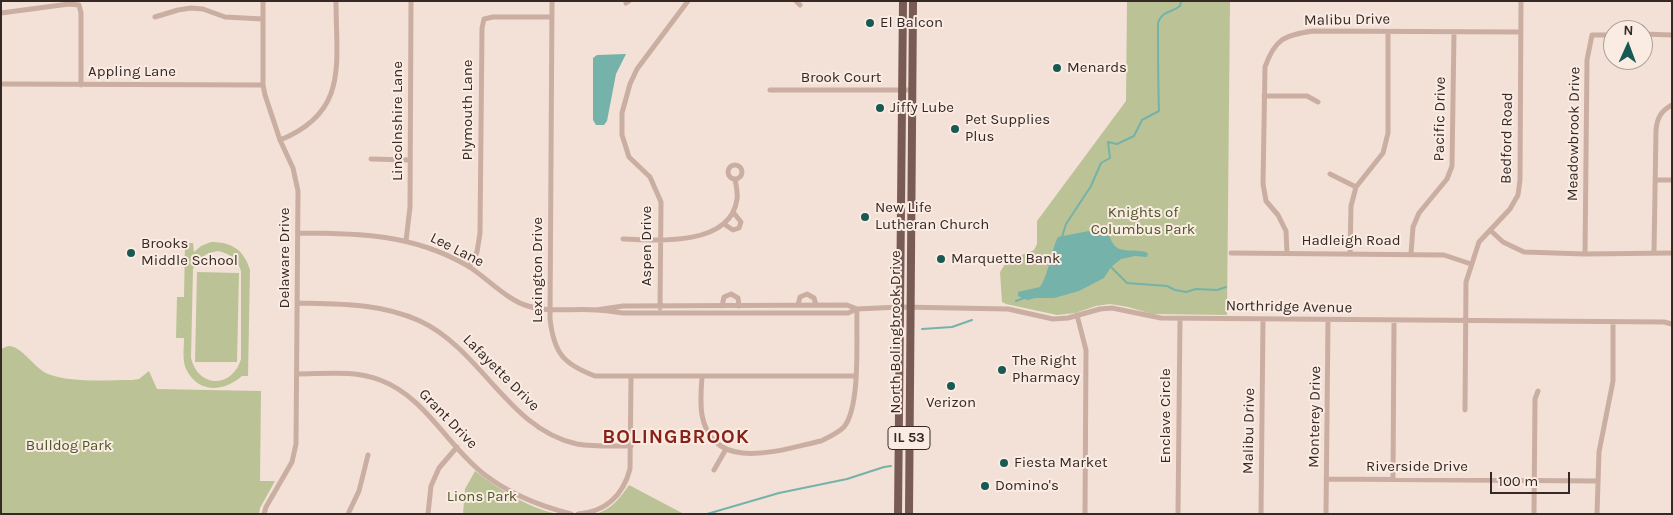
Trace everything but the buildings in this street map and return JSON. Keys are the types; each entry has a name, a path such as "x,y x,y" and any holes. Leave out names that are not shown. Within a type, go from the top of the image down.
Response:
{"main road":[{"name":"North Bolingbrook Drive","path":"898,514 903,1"},
{"name":"North Bolingbrook Drive","path":"909,514 913,1"}],"street":[{"name":"Delaware Drive","path":"264,1 263,85 280,140 293,168 298,190 296,444 292,462 266,507 264,514"},
{"path":"280,140 298,133 314,121 328,101 335,76 336,1"},
{"name":"Lincolnshire Lane","path":"406,241 410,218 410,1"},
{"name":"Lexington Drive","path":"552,1 550,310 552,338 559,352 568,362 580,370 595,376 856,376"},
{"name":"Aspen Drive","path":"660,313 661,202 650,177 629,157 622,135 622,113 637,69 688,1"},
{"name":"Bedford Road","path":"1464,410 1466,282 1470,264 1479,242 1510,208 1518,195 1519,188 1521,1"},
{"path":"1,13 69,4 79,5 81,13 81,85"},
{"path":"155,17 168,12 191,8 203,9 225,17 264,19"},
{"name":"Plymouth Lane","path":"469,267 477,252 480,232 482,28 484,19 493,17 552,17"},
{"name":"Malibu Drive","path":"1287,253 1286,231 1278,215 1266,202 1263,184 1265,67 1270,52 1278,43 1292,34 1313,31 1520,32"},
{"path":"1350,254 1351,206 1356,187 1383,152 1388,133 1388,32"},
{"name":"Pacific Drive","path":"1411,254 1413,227 1420,213 1447,180 1452,166 1454,32"},
{"path":"1653,34 1672,34"},
{"name":"Meadowbrook Drive","path":"1586,254 1587,60 1592,35 1603,35"},
{"name":"Appling Lane","path":"1,84 263,85"},
{"name":"Brook Court","path":"770,90 912,90"},
{"path":"1264,96 1307,96 1318,102"},
{"path":"1654,252 1657,122 1663,110 1672,105"},
{"path":"371,159 410,160"},
{"path":"1330,174 1356,187"},
{"path":"623,239 661,241 691,237 724,224 733,212 738,197 735,179"},
{"path":"1656,180 1672,180"},
{"path":"724,224 733,230 739,228 741,222 733,212"},
{"path":"1490,230 1502,242 1524,252 1586,254 1672,253"},
{"name":"Lee Lane","path":"298,233 358,234 406,241 434,250 469,267 522,304 536,309 596,310 623,313 848,313 856,309 910,307"},
{"name":"Hadleigh Road","path":"1231,253 1444,255 1470,264"},
{"name":"Lee Lane","path":"722,306 724,297 731,294 738,298 739,306"},
{"name":"Lee Lane","path":"798,306 800,297 807,294 814,298 816,306"},
{"name":"Lafayette Drive","path":"297,303 367,305 400,313 421,321 460,348 523,416 550,434 576,443 598,446 631,446"},
{"name":"Lee Lane","path":"596,310 623,306 847,305 856,309"},
{"name":"Northridge Avenue","path":"910,307 1008,309 1053,319 1112,308 1155,318 1664,322 1672,324"},
{"path":"702,376 702,417 710,436 726,449 750,455 821,441 830,437 844,426 854,403 856,309"},
{"path":"1077,316 1086,353 1085,514"},
{"name":"Enclave Circle","path":"1178,514 1180,318"},
{"name":"Malibu Drive","path":"1261,514 1263,319"},
{"name":"Monterey Drive","path":"1326,514 1328,320"},
{"path":"1393,479 1394,321"},
{"path":"1598,514 1599,452 1613,380 1613,322"},
{"name":"Grant Drive","path":"297,374 358,375 388,384 412,399 484,474 512,493 541,506 571,514"},
{"path":"578,514 606,506 624,488 630,470 631,377"},
{"path":"1534,514 1535,400 1538,391"},
{"path":"428,514 431,486 439,468 457,447"},
{"path":"714,470 726,449"},
{"path":"348,514 359,490 368,455"},
{"name":"Riverside Drive","path":"1326,479 1598,481"}],"green space":[{"name":"Knights of Columbus Park","path":"1127,1 1230,1 1227,315 1152,314 1110,304 1096,306 1075,313 1057,315 1002,302 1000,272 1007,261 1034,250 1037,244 1037,221 1126,101"},
{"path":"211,242 218,242 236,248 241,252 250,270 248,376 242,376 227,385 212,388 197,383 191,377 184,362 184,338 176,338 177,297 184,297 185,243 193,243 194,252 201,246","holes":["223,252 230,255 238,263 241,271 241,359 237,369 230,376 223,380 215,381 200,375 191,358 193,269 197,262 209,253"]},
{"path":"197,272 239,273 237,362 195,362"},
{"name":"Bulldog Park","path":"8,346 18,349 48,374 67,379 132,380 139,379 149,371 157,389 261,391 260,481 275,481 260,508 259,514 1,514 1,349"},
{"name":"Lions Park","path":"475,471 514,497 535,507 557,514 463,514 465,489"},
{"path":"629,485 684,514 596,514 602,512 619,499"}],"water":[{"path":"626,54 616,74 607,121 604,125 596,125 593,120 593,58 597,55"},
{"path":"1099,229 1107,230 1117,248 1148,253 1147,257 1135,256 1121,259 1111,267 1104,278 1079,291 1054,298 1027,300 1018,296 1018,292 1040,287 1046,275 1058,237"}],"waterway":[{"path":"1062,237 1066,224 1091,186 1101,163 1110,158 1108,142 1117,144 1134,136 1142,120 1159,111 1158,23 1162,16 1180,6 1181,1"},
{"path":"1111,267 1127,283 1167,286 1186,292 1196,289 1217,290 1226,287"},
{"path":"1016,301 1024,298"},
{"path":"922,329 952,327 972,320"},
{"path":"707,514 779,493 847,479 891,466"}],"place":[{"name":"El Balcon","path":"870,23"},
{"name":"Menards","path":"1057,68"},
{"name":"Jiffy Lube","path":"880,108"},
{"name":"Pet Supplies Plus","path":"955,129"},
{"name":"New Life Lutheran Church","path":"865,217"},
{"name":"Brooks Middle School","path":"131,253"},
{"name":"Marquette Bank","path":"941,259"},
{"name":"The Right Pharmacy","path":"1002,370"},
{"name":"Verizon","path":"951,386"},
{"name":"Fiesta Market","path":"1004,463"},
{"name":"Domino's","path":"985,486"}],"district":[{"name":"BOLINGBROOK","path":"676,437"}]}
